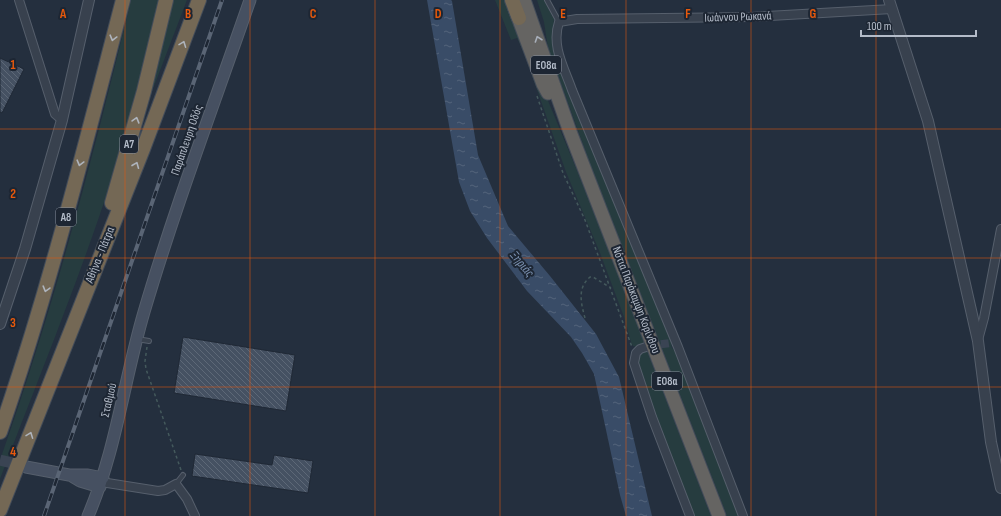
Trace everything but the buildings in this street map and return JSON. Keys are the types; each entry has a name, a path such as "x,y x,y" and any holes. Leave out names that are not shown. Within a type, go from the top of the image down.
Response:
{"highway":[{"name":"Α8","path":"0,432 39,312 123,0"},
{"name":"Α7","path":"83,299 118,184 147,78 166,0"},
{"name":"Αθήνα - Πάτρα","path":"0,510 200,0"},
{"path":"511,0 519,18"},
{"name":"Νότια Παράκαμψη Κορίνθου","path":"524,0 569,129 719,516"},
{"name":"Νότια Παράκαμψη Κορίνθου","path":"519,18 543,84 569,129"}],"main road":[{"name":"Παράπλευρη Οδός","path":"151,288 250,0"},
{"name":"Σταθμού","path":"88,516 101,482 115,432 136,338 151,288"},
{"path":"26,466 69,475 88,475 101,482"}],"street":[{"path":"19,0 55,114 62,120"},
{"path":"0,324 25,249 62,120 89,0"},
{"path":"890,5 928,121 978,341 991,442 1001,488"},
{"name":"Ιωάννου Ρωκανά","path":"559,22 577,20 751,17 890,5"},
{"path":"559,22 555,39 564,70 743,516"},
{"path":"978,341 984,318 1001,229"},
{"path":"646,346 636,353 634,364 690,516"},
{"path":"101,482 158,491 165,490 176,484 187,499 195,516"}],"lane":[{"path":"547,0 559,22"},
{"path":"136,338 149,341"},
{"path":"176,484 183,475"}],"path":[{"path":"536,93 564,173 585,220 630,344 636,353"},
{"path":"585,318 580,295 587,279 590,276 593,277 610,288"},
{"path":"149,341 145,361 146,369 183,475"}],"green space":[{"path":"131,0 159,0 146,61 111,183 68,303 0,479 0,460 38,347 72,232"},
{"path":"173,0 187,0 148,102"},
{"path":"495,0 506,0 576,168 646,344 637,347 633,346 631,342 624,317 600,253 566,172 524,53 517,38 511,40"},
{"path":"537,0 544,0 554,19 552,39 553,49 568,93 670,337 672,348 676,351 738,516 727,516 589,161 548,48 544,22"},
{"path":"646,348 711,516 693,516 637,369 638,354"}],"water":[{"name":"Ξηριάς","path":"427,0 452,1 478,155 508,226 596,334 619,377 652,516 626,516 620,495 594,374 582,353 571,337 527,291 487,238 470,211 459,182"}],"tunnel":[{"path":"649,346 670,343"},
{"path":"0,460 25,466"}],"railway":[{"path":"44,516 222,0"}]}
